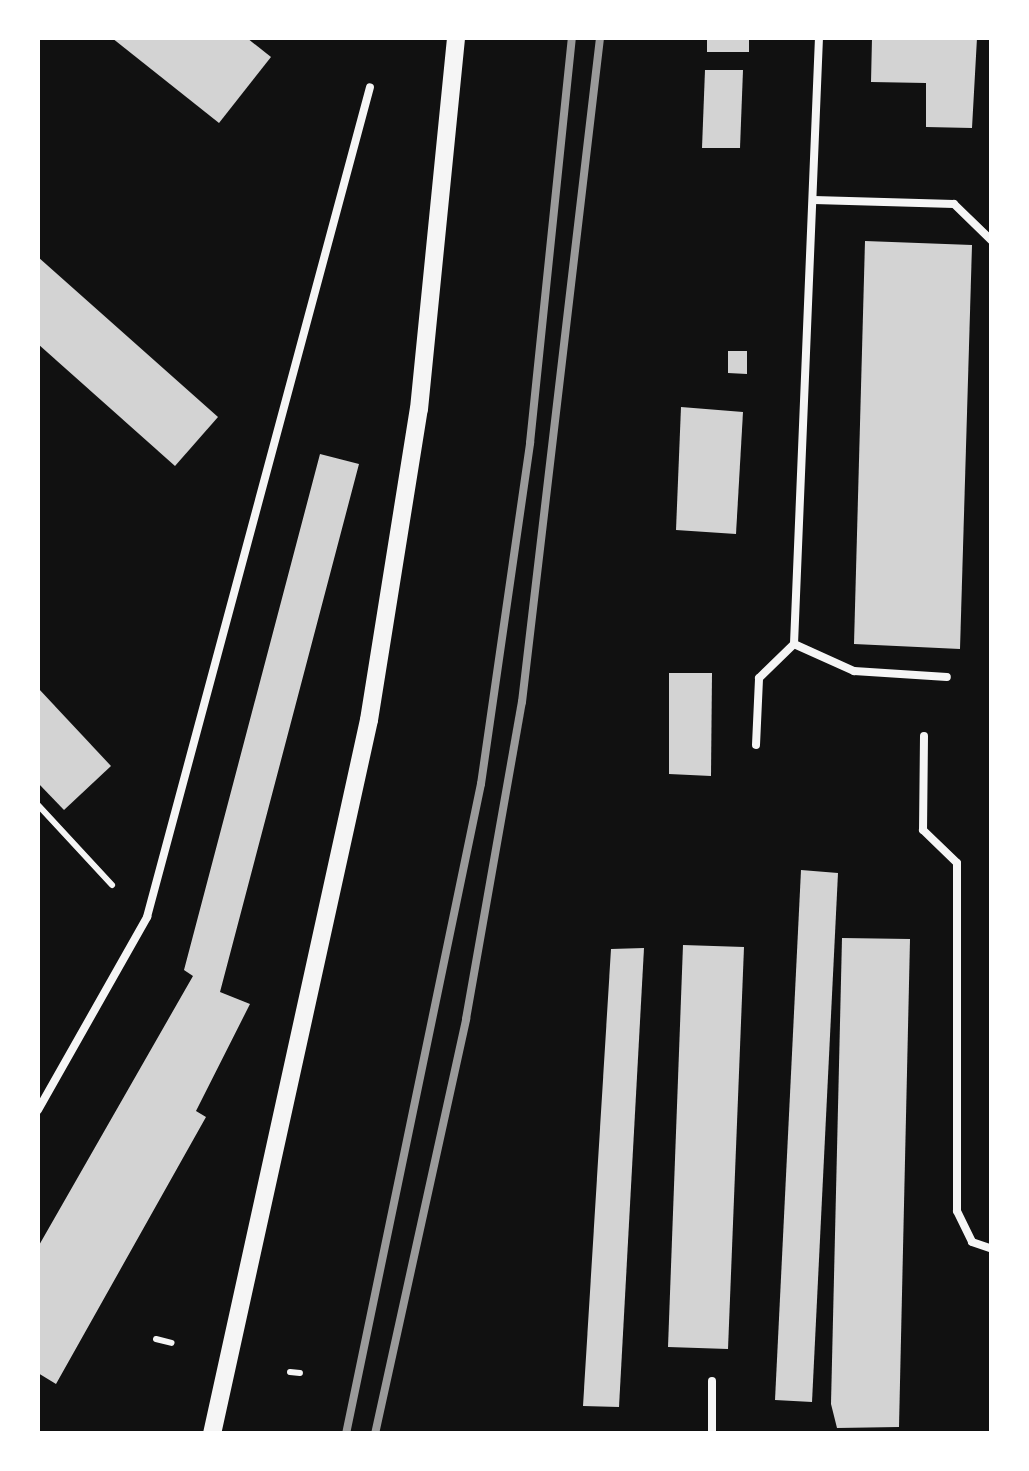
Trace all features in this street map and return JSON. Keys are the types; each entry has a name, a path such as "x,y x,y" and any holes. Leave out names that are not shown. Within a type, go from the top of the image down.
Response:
{"street":[{"path":"212,1434 372,702 419,409 456,38"}],"lane":[{"path":"756,745 759,678 794,644 819,38"},
{"path":"38,1110 147,917 370,87"},
{"path":"814,200 954,204 992,241"},
{"path":"794,644 854,671 947,677"},
{"path":"924,736 923,830 958,864 957,1211 972,1242 992,1249"},
{"path":"712,1381 712,1434"}],"path":[{"path":"38,805 112,884"},
{"path":"156,1339 172,1343"},
{"path":"290,1372 300,1373"}],"building":[{"path":"112,38 247,38 271,57 219,123"},
{"path":"707,38 749,38 749,52 707,52"},
{"path":"872,38 977,38 972,128 926,127 926,83 871,82"},
{"path":"705,70 743,70 740,148 702,148"},
{"path":"865,241 972,245 960,649 854,644"},
{"path":"38,257 218,417 175,466 38,344"},
{"path":"728,351 747,351 747,374 728,373"},
{"path":"681,407 743,412 736,534 676,530"},
{"path":"320,454 359,464 220,992 250,1004 196,1111 206,1117 56,1384 38,1373 38,1247 193,976 184,970"},
{"path":"669,673 712,673 711,776 669,774"},
{"path":"38,688 111,766 64,810 38,783"},
{"path":"801,870 838,873 812,1402 775,1400"},
{"path":"842,938 910,939 899,1427 837,1428 831,1404"},
{"path":"683,945 744,947 728,1349 668,1347"},
{"path":"644,948 619,1407 583,1406 611,949"}],"railway":[{"path":"346,1434 481,784 530,443 572,38"},
{"path":"375,1434 466,1019 522,702 600,38"}]}
